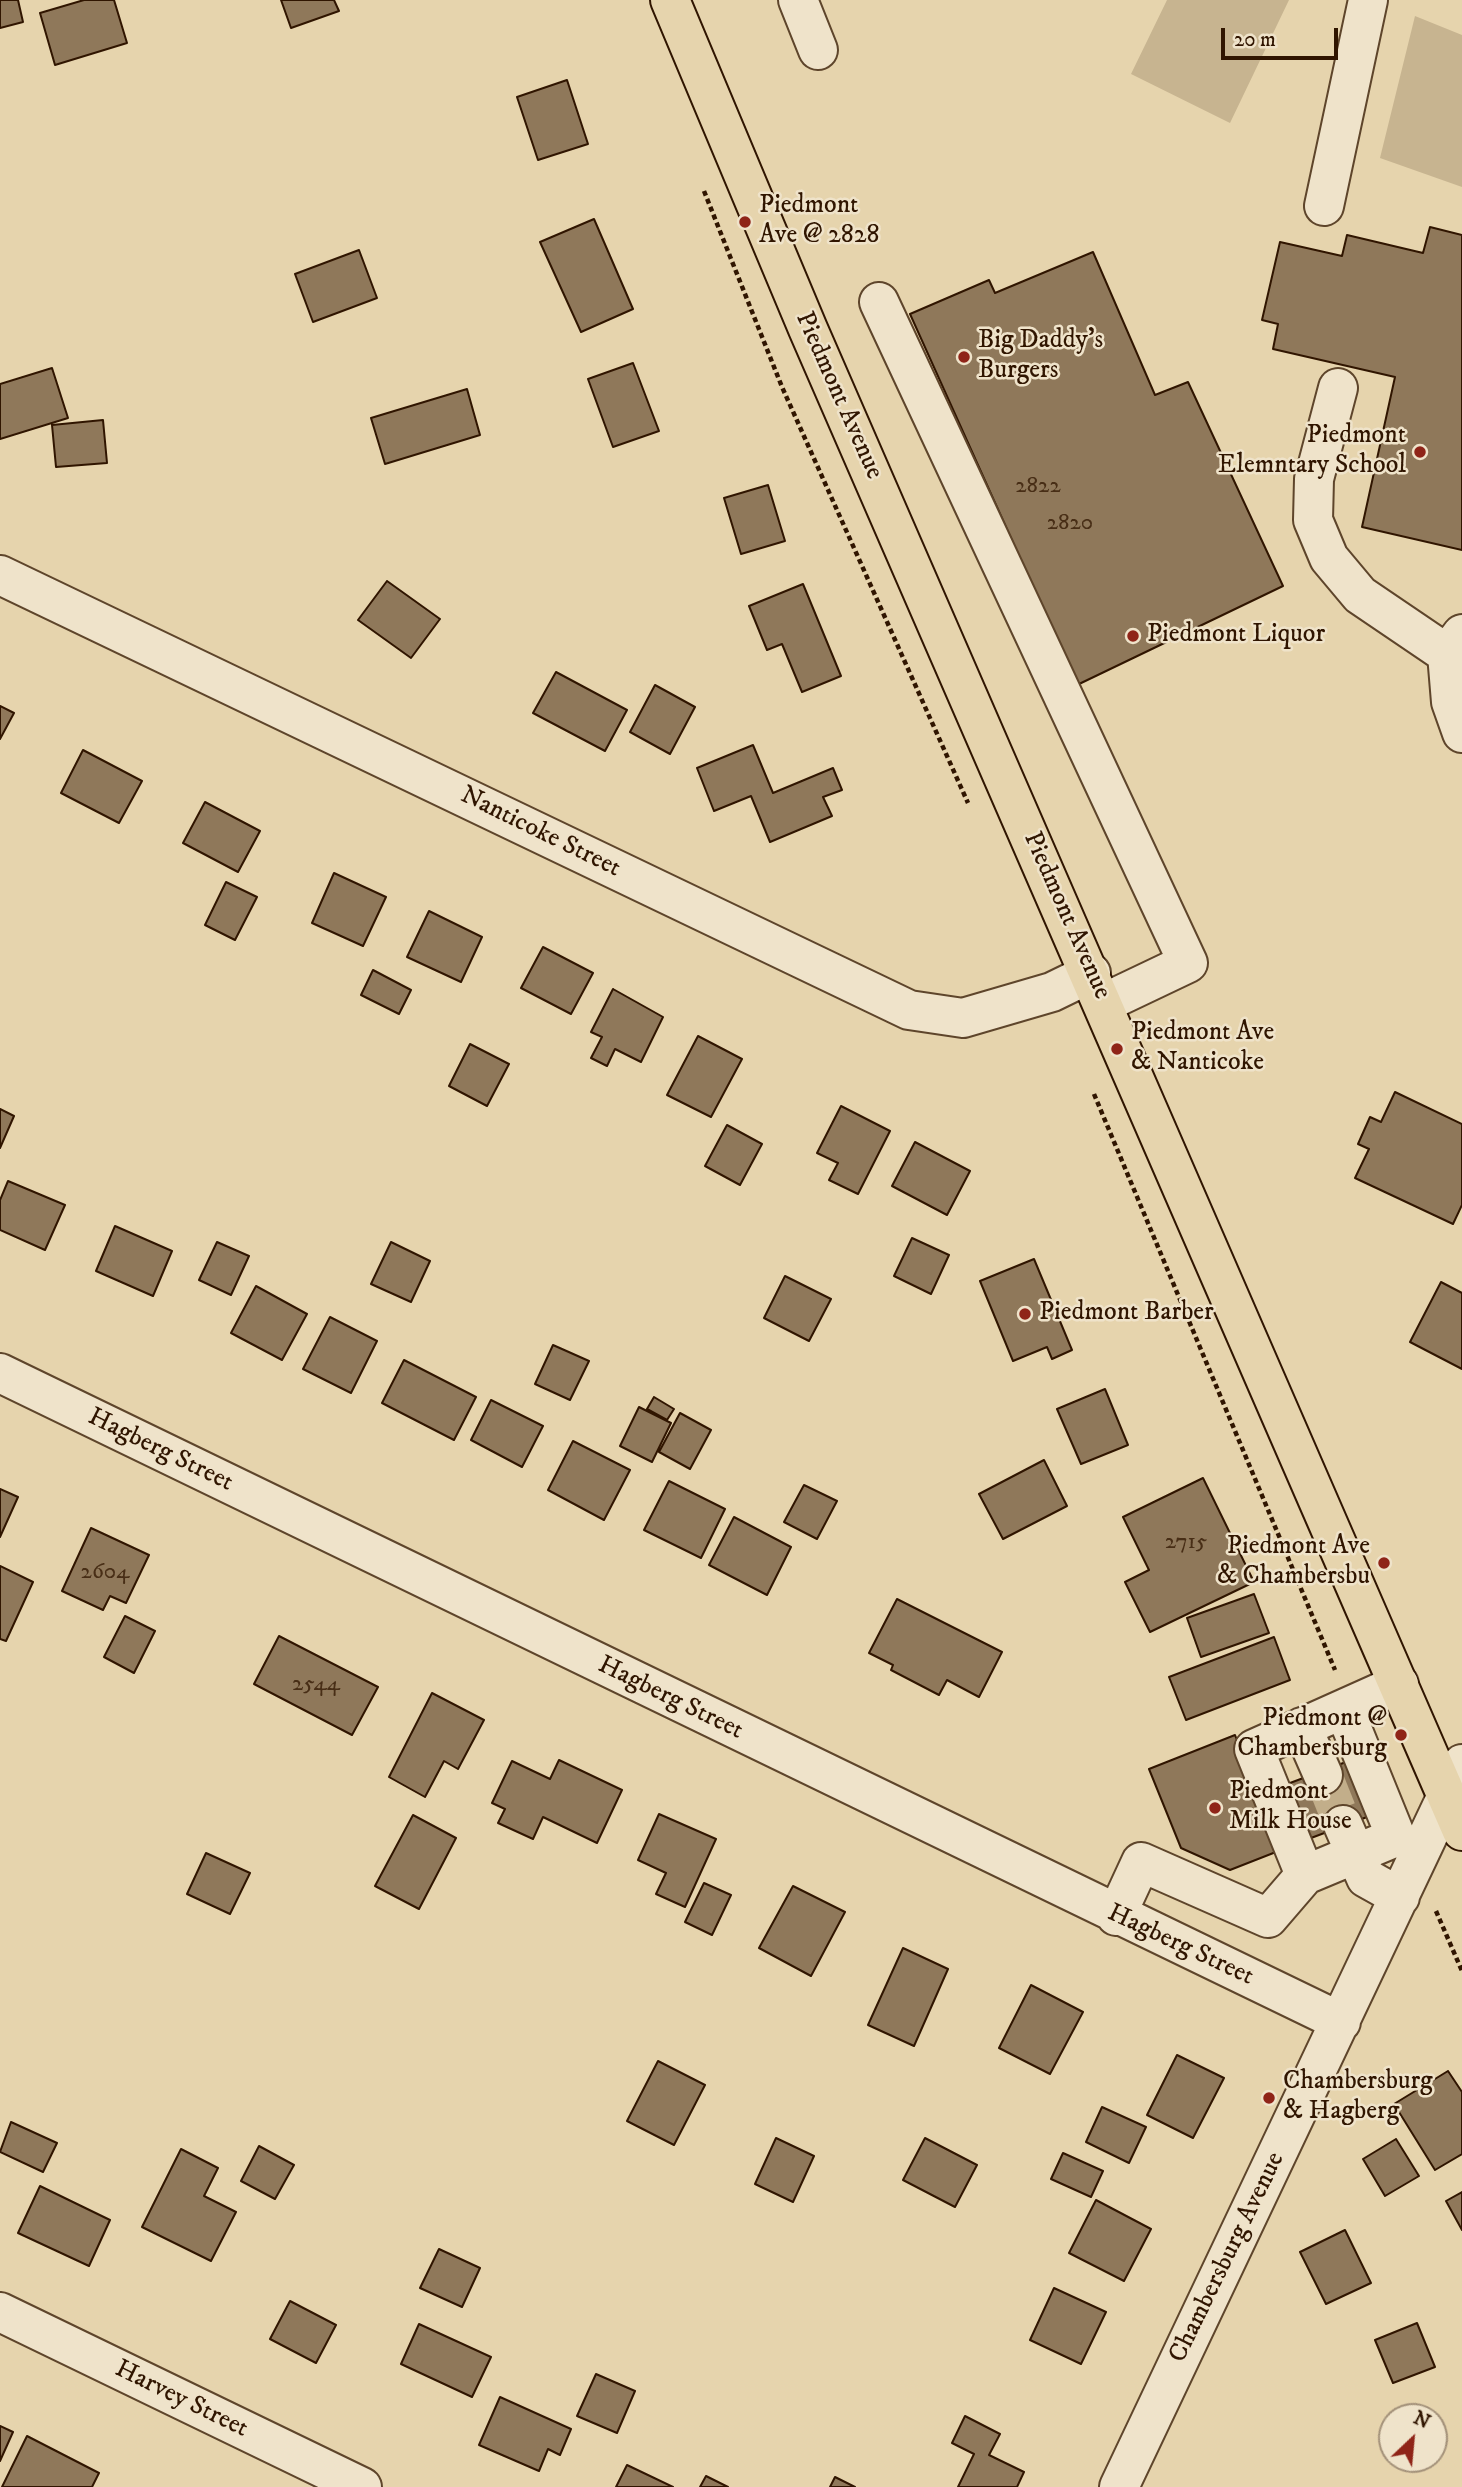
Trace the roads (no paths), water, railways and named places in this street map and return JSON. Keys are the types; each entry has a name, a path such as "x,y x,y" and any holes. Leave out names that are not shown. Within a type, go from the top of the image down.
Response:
{"main road":[{"name":"Piedmont Avenue","path":"670,0 813,342 1399,1684 1455,1780 1462,1831"}],"street":[{"path":"798,0 818,50"},
{"path":"1324,206 1368,0"},
{"name":"Nanticoke Street","path":"0,575 909,1010 963,1017 1052,992 1097,988 1188,963 880,302"},
{"path":"1338,388 1314,480 1313,520 1329,558 1360,595 1455,644 1458,714"},
{"name":"Hagberg Street","path":"0,1374 1116,1916 1341,2022"},
{"path":"1305,1875 1254,1749 1399,1684"},
{"path":"1116,1916 1141,1862 1268,1918 1305,1875 1349,1840 1396,1837 1344,1709"},
{"path":"1302,1727 1323,1776"},
{"name":"Chambersburg Avenue","path":"1119,2487 1455,1780"},
{"path":"1349,1840 1366,1878 1400,1897"},
{"name":"Harvey Street","path":"0,2312 362,2487"}],"tunnel":[{"path":"1323,1775 1343,1825"}],"place":[{"name":"Piedmont Ave @ 2828","path":"745,222"},
{"name":"Big Daddy's Burgers","path":"964,357"},
{"name":"Piedmont Elemntary School","path":"1420,452"},
{"name":"Piedmont Liquor","path":"1133,636"},
{"name":"Piedmont Ave & Nanticoke","path":"1117,1049"},
{"name":"Piedmont Barber","path":"1025,1314"},
{"name":"Piedmont Ave & Chambersbu","path":"1384,1563"},
{"name":"Piedmont @ Chambersburg","path":"1401,1735"},
{"name":"Piedmont Milk House","path":"1215,1808"},
{"name":"Chambersburg & Hagberg","path":"1269,2098"}]}
